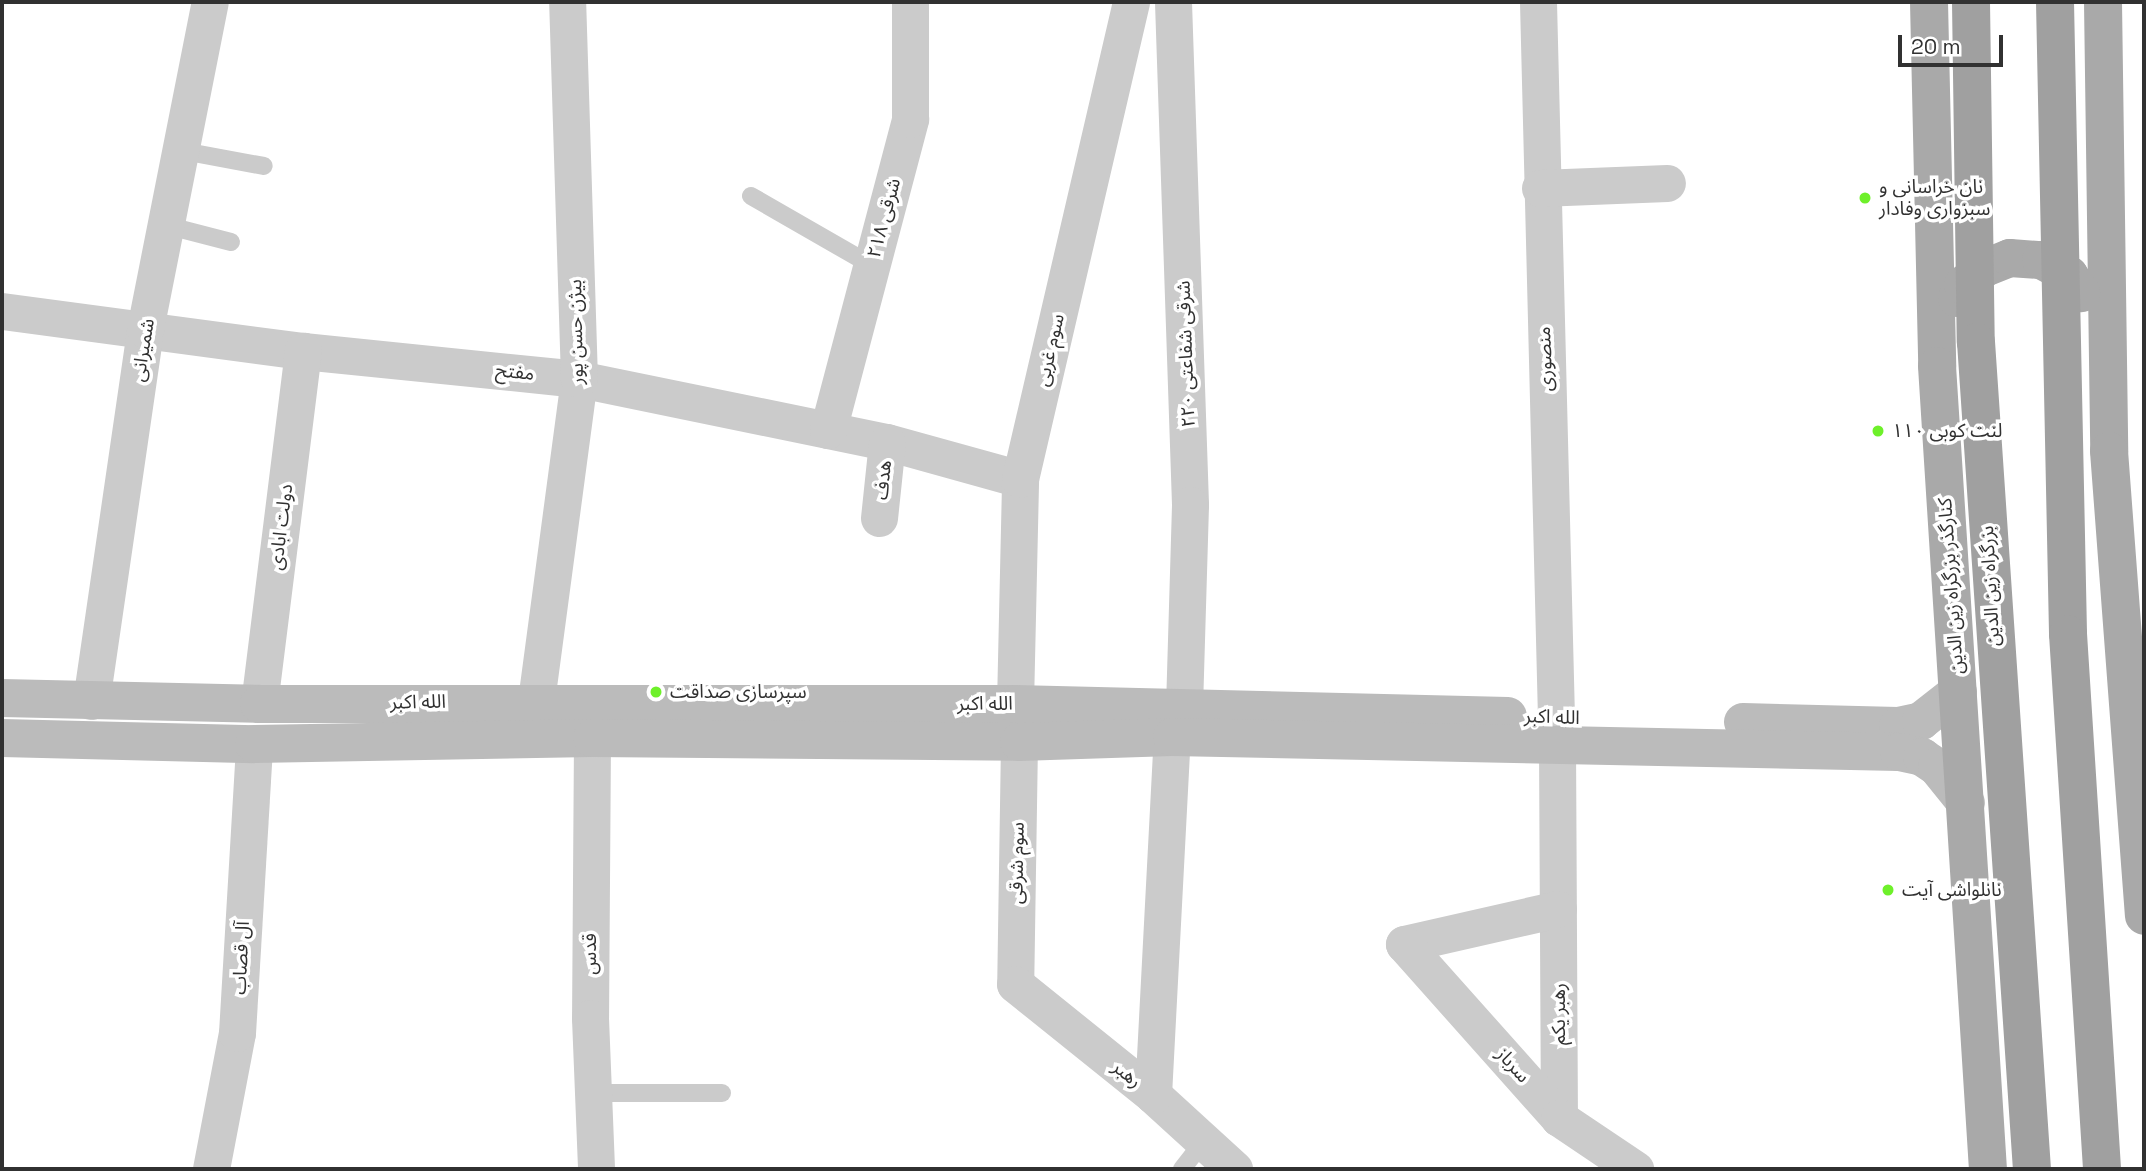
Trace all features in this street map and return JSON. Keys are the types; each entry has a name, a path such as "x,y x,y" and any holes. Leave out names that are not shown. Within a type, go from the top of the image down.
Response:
{"highway":[{"name":"بزرگراه زین الدین","path":"1971,2 1978,370 2032,1169"},
{"path":"2055,2 2068,634 2102,1169"}],"main road":[{"name":"کنارگذر بزرگراه زین الدین","path":"1929,2 1937,366 1988,1169"},
{"path":"2103,2 2109,452 2144,916"},
{"path":"1937,366 1949,313 1963,285 1985,268 2010,258 2040,260 2069,275 2087,300 2108,356"},
{"name":"الله اکبر","path":"2,698 259,704 536,701 591,721 1015,704 1178,722 1556,730 1898,726 1920,721 1958,692"},
{"path":"254,744 259,704"},
{"path":"2,738 254,744 591,721 1019,741 1178,722"},
{"path":"1556,730 1899,752 1922,757 1937,767 1966,803"}],"street":[{"name":"شمیرانی","path":"92,701 145,329 169,226 210,2"},
{"name":"بیژن حسن پور","path":"536,701 579,379 567,2"},
{"name":"۲۱۸ شرقی","path":"828,430 910,119 910,2"},
{"name":"سوم غربی","path":"1015,704 1020,479 1131,2"},
{"name":"۲۲۰ شرقی شفاعتی","path":"1153,1095 1190,505 1173,2"},
{"name":"منصوری","path":"1538,2 1540,188 1556,730"},
{"path":"1540,188 1667,183"},
{"name":"مفتح","path":"2,311 303,351 579,379 887,442 1020,479"},
{"name":"دولت ابادی","path":"259,704 303,351"},
{"name":"هدف","path":"879,518 887,442"},
{"name":"قدس","path":"591,721 590,1007 596,1169"},
{"name":"رهبر یکم","path":"1556,730 1559,1118"},
{"name":"سوم شرقی","path":"1015,984 1019,741"},
{"name":"آل قصاب","path":"211,1169 237,1033 254,744"},
{"name":"سرباز","path":"1558,909 1404,944 1559,1118 1635,1169"},
{"name":"رهبر","path":"1015,984 1153,1095 1192,1156 1234,1169"}],"lane":[{"path":"183,150 264,166"},
{"path":"751,196 872,265"},
{"path":"169,226 231,242"},
{"path":"595,1093 722,1093"}],"place":[{"name":"نان خراسانی و سبزواری وفادار","path":"1865,198"},
{"name":"لنت کوبی ۱۱۰","path":"1878,431"},
{"name":"سپرسازی صداقت","path":"656,692"},
{"name":"نانلواشی آیت","path":"1888,890"}]}
